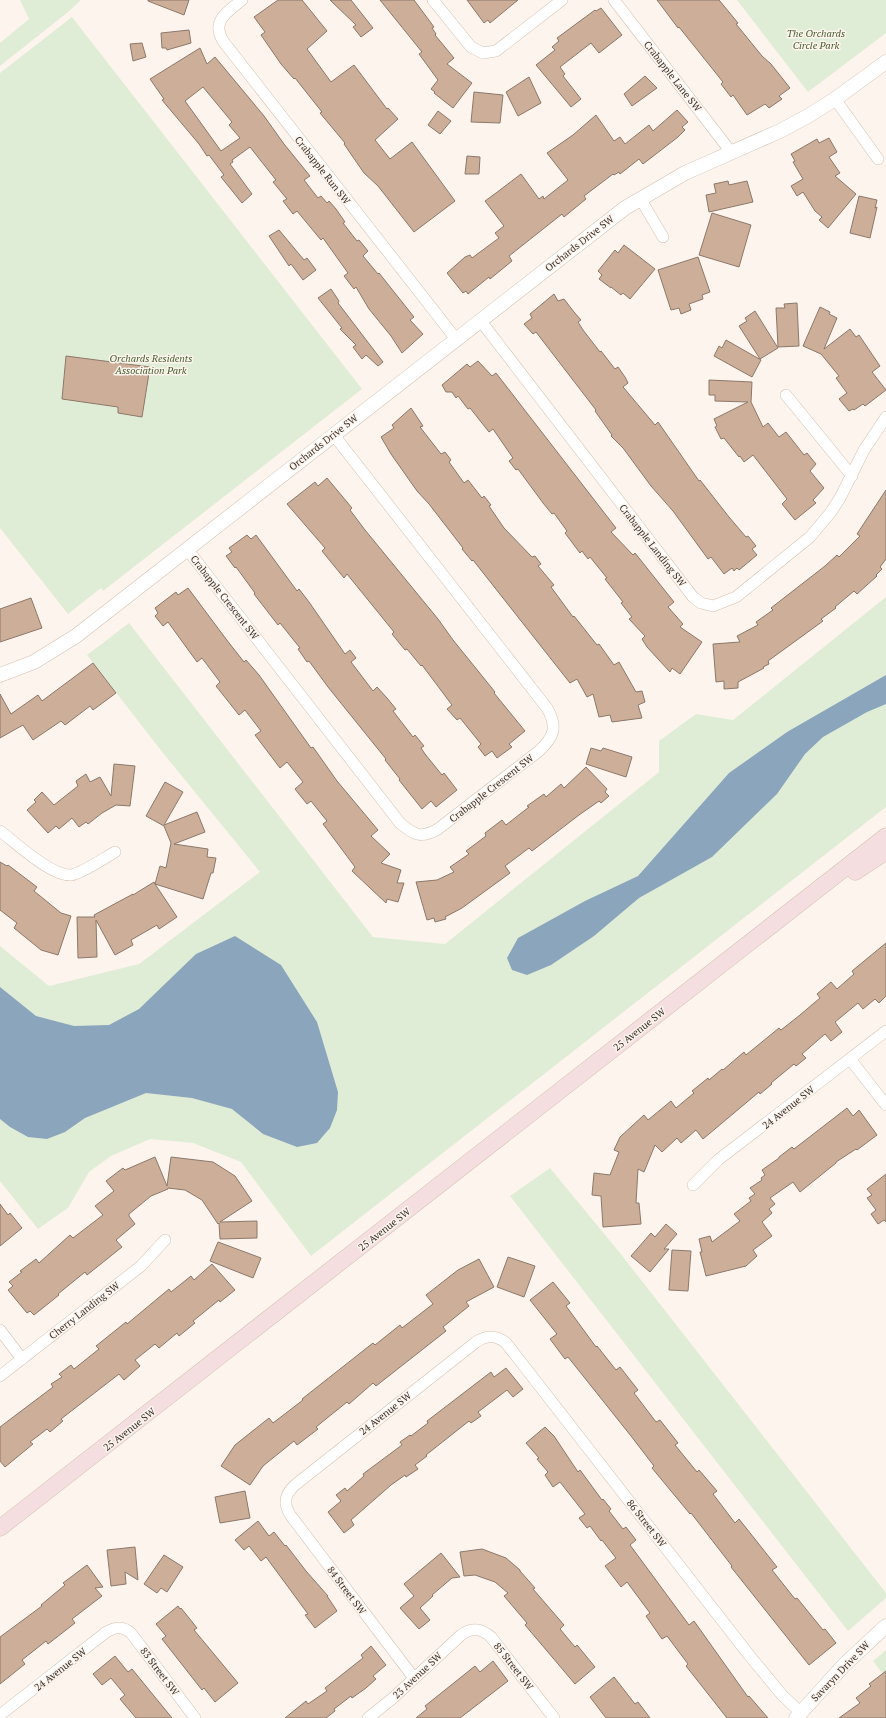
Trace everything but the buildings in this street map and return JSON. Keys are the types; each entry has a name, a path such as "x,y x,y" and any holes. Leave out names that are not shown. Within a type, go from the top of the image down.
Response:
{"main road":[{"name":"25 Avenue SW","path":"0,1532 6,1524 886,836"},
{"name":"25 Avenue SW","path":"755,938 886,852"}],"street":[{"name":"Crabapple Run SW","path":"242,0 219,22 219,35 222,41 456,339"},
{"path":"433,0 471,47 483,53 496,51 562,0"},
{"name":"Crabapple Lane SW","path":"614,0 731,152"},
{"name":"Orchards Drive SW","path":"0,675 34,662 59,648 82,632 608,220 640,198 685,173 780,131 836,99 886,62"},
{"path":"836,99 878,159"},
{"path":"640,198 663,237"},
{"name":"Crabapple Landing SW","path":"480,320 693,598 701,603 713,606 736,597 796,550 810,537 831,512 852,476 864,450 886,417"},
{"path":"786,395 852,476"},
{"name":"Crabapple Crescent SW","path":"187,549 400,823 413,833 424,836 438,830 539,751 551,738 554,730 554,722 548,708 333,434"},
{"path":"0,831 46,866 64,874 71,875 79,872 116,852"},
{"name":"24 Avenue SW","path":"693,1185 718,1160 886,1031"},
{"path":"850,1059 886,1105"},
{"name":"Cherry Landing SW","path":"0,1376 141,1266 165,1240"},
{"path":"0,1330 22,1359"},
{"name":"24 Avenue SW","path":"285,1501 289,1490 294,1485 482,1338 493,1336"},
{"name":"86 Street SW","path":"493,1336 506,1343 749,1655 798,1715"},
{"name":"84 Street SW","path":"285,1501 285,1506 291,1516 414,1678"},
{"name":"Savaryn Drive SW","path":"798,1715 845,1664 886,1626"},
{"name":"24 Avenue SW","path":"0,1716 105,1633 117,1627 122,1628"},
{"name":"83 Street SW","path":"122,1628 131,1633 195,1718"},
{"name":"85 Street SW","path":"466,1631 478,1629 485,1631 554,1718"},
{"name":"23 Avenue SW","path":"368,1718 466,1631"}],"green space":[{"path":"20,0 81,0 0,66 0,43 29,19"},
{"name":"The Orchards Circle Park","path":"737,0 886,0 886,33 808,92"},
{"name":"Orchards Residents Association Park","path":"72,17 362,389 103,591 101,588 68,614 0,528 0,73"},
{"path":"886,597 886,807 311,1256 241,1162 193,1143 150,1139 111,1156 89,1172 68,1208 38,1229 0,1181 0,946 49,986 139,964 260,872 159,748 87,655 129,623 373,937 445,944 659,772 659,741 696,714 733,720"},
{"path":"550,1168 620,1253 886,1593 886,1598 848,1631 510,1196"},
{"path":"886,1650 886,1678 873,1661"}],"water":[{"path":"886,675 886,704 867,712 823,737 805,754 777,794 712,857 639,898 594,936 551,965 527,975 512,970 507,958 518,938 585,901 638,876 729,773 787,732"},
{"path":"235,936 281,965 317,1022 338,1092 337,1110 330,1128 317,1143 297,1147 263,1134 232,1109 192,1098 146,1093 85,1118 65,1132 47,1139 28,1137 10,1127 0,1119 0,987 36,1016 74,1026 109,1025 139,1009 196,954"}]}
